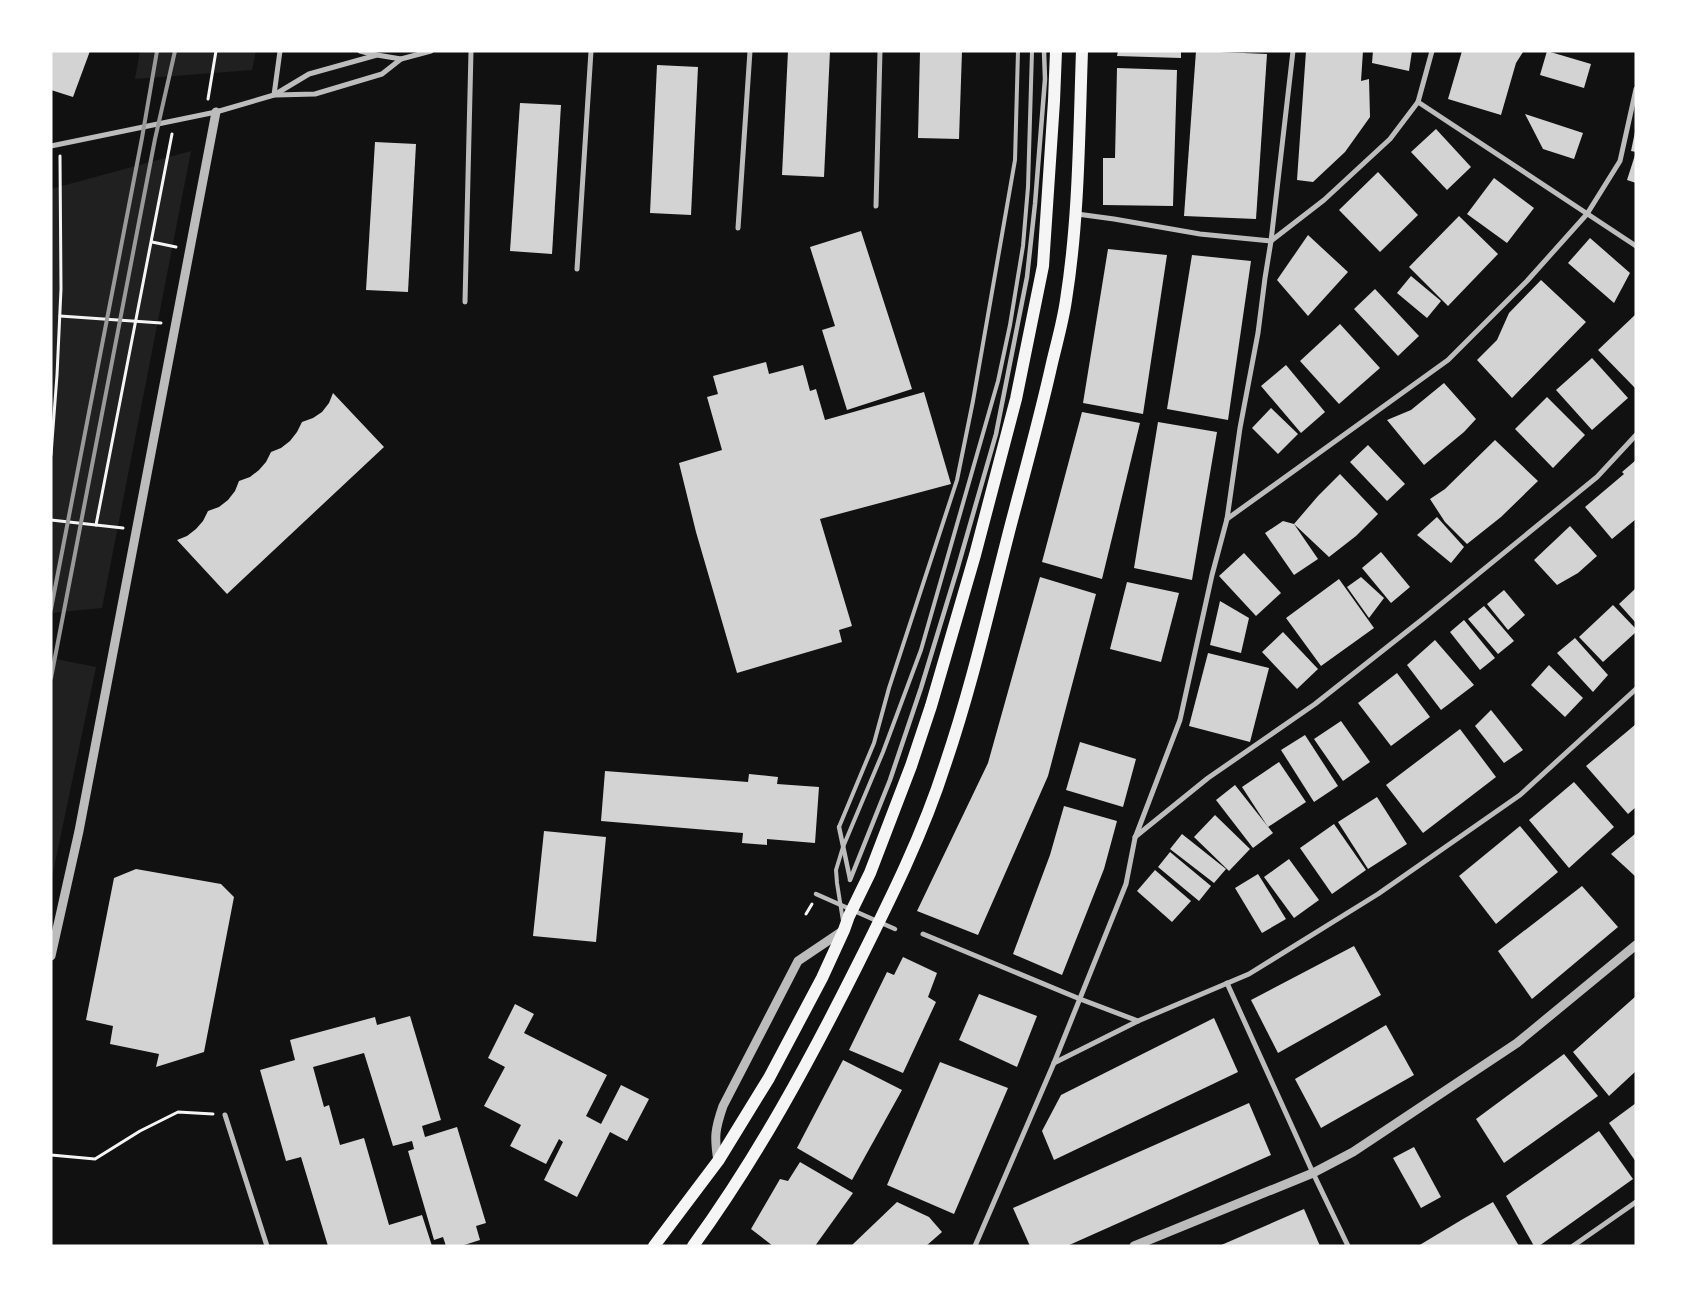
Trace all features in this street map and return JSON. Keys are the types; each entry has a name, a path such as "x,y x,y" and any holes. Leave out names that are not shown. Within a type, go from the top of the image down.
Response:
{"main road":[{"path":"654,1246 718,1161 769,1078 822,978 870,873 911,766 931,706 975,555 1016,399 1043,266 1056,51"},
{"path":"693,1246 709,1224 798,1081 835,1011 914,844 945,766 972,674 1046,389 1066,303 1076,214 1082,51"}],"street":[{"path":"274,95 280,51"},
{"path":"360,51 401,59"},
{"path":"274,95 314,94 382,74 401,59 431,51"},
{"path":"465,302 471,51"},
{"path":"578,270 591,51"},
{"path":"738,228 750,51"},
{"path":"876,206 880,51"},
{"path":"839,827 850,880 890,780 921,688 996,434 1027,277 1045,79 1044,51"},
{"path":"975,1246 1054,1063 1126,884 1135,838 1180,720 1212,574 1227,520 1271,241 1293,51"},
{"path":"1076,214 1200,234 1271,241 1324,200 1390,139 1418,102 1432,51"},
{"path":"51,146 216,112 274,95 309,74 377,55"},
{"path":"1227,520 1448,360 1527,281 1587,214 1620,161 1636,89"},
{"path":"1418,102 1636,246"},
{"path":"51,956 79,831 216,112"},
{"path":"1135,838 1208,778 1315,704 1424,618 1597,477 1636,435"},
{"path":"1054,1063 1138,1021 1249,974 1378,894 1520,795 1636,689"},
{"path":"816,894 895,929"},
{"path":"718,1161 715,1139 716,1125 723,1106 798,961 844,930"},
{"path":"923,934 1138,1021"},
{"path":"1134,1246 1313,1174 1353,1152 1517,1043 1636,945"},
{"path":"1227,983 1313,1174 1348,1246"},
{"path":"225,1115 267,1246"},
{"path":"1573,1246 1636,1202"}],"lane":[{"path":"839,827 874,743 889,688 957,480 975,391 1015,160 1018,51"},
{"path":"844,930 836,883 836,870 843,847 884,752 921,650 998,382 1023,246 1028,187 1032,51"}],"path":[{"path":"205,115 216,51"},
{"path":"96,525 175,121"},
{"path":"51,455 61,289 60,144"},
{"path":"152,242 190,251"},
{"path":"60,316 176,325"},
{"path":"51,520 136,529"},
{"path":"51,1155 94,1159 140,1131 178,1112 225,1115"}],"shaded area":[{"path":"140,51 256,51 252,70 135,79"},
{"path":"191,151 102,608 51,613 51,189"},
{"path":"51,658 96,667 51,882"}],"building":[{"path":"51,51 90,51 73,97 51,90"},
{"path":"788,51 830,51 824,177 782,175"},
{"path":"920,51 962,51 959,139 918,138"},
{"path":"1118,51 1181,51 1181,58 1117,56"},
{"path":"1196,51 1267,54 1256,219 1184,216"},
{"path":"1306,51 1363,51 1361,81 1369,79 1370,117 1345,152 1313,182 1297,180"},
{"path":"1373,51 1412,51 1409,71 1372,63"},
{"path":"1462,51 1523,52 1516,63 1501,115 1448,99"},
{"path":"1547,51 1591,64 1584,88 1540,75"},
{"path":"657,65 698,67 691,215 650,213"},
{"path":"1117,68 1177,70 1173,206 1103,205 1103,158 1115,158"},
{"path":"520,103 561,105 552,254 510,251"},
{"path":"1525,114 1583,133 1574,159 1543,149"},
{"path":"1436,129 1471,167 1447,190 1411,152"},
{"path":"1636,132 1636,152 1631,151"},
{"path":"375,142 416,144 408,292 366,290"},
{"path":"1636,152 1636,183 1627,180"},
{"path":"1378,172 1418,215 1380,252 1339,210"},
{"path":"1494,178 1534,208 1507,243 1467,214"},
{"path":"1459,216 1498,254 1448,306 1409,267"},
{"path":"861,231 912,389 847,410 822,330 835,326 810,247"},
{"path":"1308,235 1348,272 1308,316 1277,280"},
{"path":"1590,238 1630,273 1614,303 1568,263"},
{"path":"1108,249 1167,255 1143,414 1083,403"},
{"path":"1192,255 1251,261 1228,420 1167,409"},
{"path":"1411,276 1441,301 1427,318 1397,293"},
{"path":"1541,280 1586,322 1512,398 1477,360 1497,340 1509,313"},
{"path":"1375,289 1419,336 1398,356 1354,309"},
{"path":"1636,314 1636,389 1598,350"},
{"path":"1340,324 1380,368 1339,404 1300,361"},
{"path":"1592,358 1628,398 1592,430 1556,390"},
{"path":"766,362 769,374 803,365 810,391 816,389 825,420 924,392 951,484 820,519 852,626 839,630 842,642 737,673 696,532 679,463 722,450 707,397 718,394 713,376"},
{"path":"1286,365 1325,412 1301,433 1261,386"},
{"path":"1444,383 1476,419 1464,432 1424,465 1387,420 1411,410"},
{"path":"333,393 384,447 227,594 177,540 187,536 196,529 208,511 219,507 228,500 235,491 239,481 250,477 259,470 271,452 281,448 290,441 302,422 322,412 329,403"},
{"path":"1547,397 1585,435 1553,468 1515,429"},
{"path":"1271,408 1298,434 1278,454 1252,428"},
{"path":"1082,412 1140,423 1102,579 1042,562"},
{"path":"1158,422 1217,432 1192,580 1134,568"},
{"path":"1495,440 1538,481 1501,517 1467,544 1445,522 1430,499 1445,489"},
{"path":"1368,445 1405,484 1387,501 1350,462"},
{"path":"1636,460 1636,519 1612,539 1585,507 1624,474 1622,472"},
{"path":"1340,474 1378,514 1356,536 1329,557 1294,524"},
{"path":"1437,517 1464,547 1451,563 1417,535"},
{"path":"1283,521 1294,524 1318,559 1294,575 1265,533"},
{"path":"1570,526 1597,556 1578,573 1557,585 1534,560"},
{"path":"1381,552 1410,587 1391,603 1362,568"},
{"path":"1244,553 1281,593 1256,616 1219,576"},
{"path":"1040,577 1096,594 1048,776 978,935 917,911 988,763"},
{"path":"1361,577 1384,598 1369,618 1347,587"},
{"path":"1339,579 1374,628 1321,666 1286,618"},
{"path":"1127,582 1179,593 1161,662 1110,649"},
{"path":"1636,588 1636,623 1619,604"},
{"path":"1504,590 1525,615 1508,630 1487,604"},
{"path":"1220,601 1249,618 1241,653 1210,645"},
{"path":"1613,605 1636,629 1636,632 1603,662 1579,637"},
{"path":"1484,606 1514,641 1498,654 1468,619"},
{"path":"1464,620 1495,658 1480,670 1450,632"},
{"path":"1283,632 1318,669 1297,689 1262,652"},
{"path":"1575,638 1608,675 1593,692 1557,653"},
{"path":"1435,640 1474,685 1441,710 1407,665"},
{"path":"1208,653 1269,668 1250,742 1189,726"},
{"path":"1549,665 1583,698 1565,717 1531,685"},
{"path":"1397,673 1430,717 1391,746 1358,703"},
{"path":"1491,710 1523,750 1504,763 1475,726"},
{"path":"1341,721 1370,762 1343,781 1314,739"},
{"path":"1636,724 1636,807 1628,814 1586,766"},
{"path":"1460,729 1496,777 1423,833 1386,785"},
{"path":"1305,735 1338,786 1314,802 1281,750"},
{"path":"1080,742 1136,759 1123,807 1066,790"},
{"path":"1279,762 1306,802 1268,827 1242,787"},
{"path":"605,771 748,782 749,774 778,777 777,784 819,787 815,843 767,839 767,845 742,843 743,833 601,821"},
{"path":"1574,782 1614,827 1569,868 1529,820"},
{"path":"1235,785 1273,833 1253,848 1216,800"},
{"path":"1377,797 1407,844 1368,869 1338,822"},
{"path":"1064,806 1117,821 1104,869 1062,975 1013,954 1050,855"},
{"path":"1215,815 1250,849 1229,871 1194,837"},
{"path":"1334,824 1366,870 1332,894 1300,848"},
{"path":"1520,826 1558,872 1496,924 1459,876"},
{"path":"544,831 606,837 596,942 533,936"},
{"path":"1636,833 1636,877 1611,854"},
{"path":"1182,834 1226,869 1214,883 1170,849"},
{"path":"1170,852 1211,886 1199,901 1158,867"},
{"path":"1289,859 1319,900 1294,918 1264,877"},
{"path":"136,869 221,884 234,897 204,1052 156,1067 159,1054 110,1044 113,1026 86,1020 114,878"},
{"path":"1155,870 1191,901 1172,922 1137,891"},
{"path":"1258,874 1286,919 1262,933 1235,888"},
{"path":"1582,886 1618,927 1532,999 1498,951"},
{"path":"1354,946 1381,995 1278,1053 1251,1000"},
{"path":"903,957 937,973 928,997 936,1002 903,1073 849,1050 887,972 894,975"},
{"path":"979,994 1037,1016 1017,1067 959,1040"},
{"path":"1636,996 1636,1071 1609,1096 1573,1052"},
{"path":"515,1004 534,1014 524,1033 607,1075 586,1116 601,1124 621,1085 649,1099 627,1141 610,1132 577,1197 544,1180 563,1142 559,1139 546,1164 510,1146 521,1125 484,1106 505,1067 488,1058"},
{"path":"410,1016 441,1120 422,1126 425,1137 457,1127 486,1223 476,1226 480,1240 461,1246 446,1246 443,1237 434,1240 408,1151 414,1149 412,1141 393,1146 364,1053 313,1067 324,1107 329,1105 340,1145 364,1138 389,1225 422,1215 432,1246 328,1246 301,1157 286,1161 260,1070 295,1060 290,1040 375,1017 377,1025"},
{"path":"1214,1018 1238,1072 1054,1160 1042,1131 1061,1095"},
{"path":"1386,1025 1414,1075 1321,1128 1295,1079"},
{"path":"1564,1054 1598,1096 1504,1163 1476,1119"},
{"path":"843,1060 902,1090 852,1180 797,1148"},
{"path":"940,1062 1008,1088 954,1214 887,1185"},
{"path":"1249,1103 1271,1155 1067,1246 1030,1246 1013,1208"},
{"path":"1636,1103 1636,1162 1609,1123"},
{"path":"1599,1131 1633,1179 1539,1246 1534,1246 1506,1196"},
{"path":"1414,1147 1441,1197 1421,1208 1393,1158"},
{"path":"800,1162 853,1193 815,1246 773,1246 751,1229 780,1179 788,1181"},
{"path":"897,1202 929,1217 942,1232 926,1246 851,1246"},
{"path":"1493,1202 1519,1246 1418,1246 1463,1219"},
{"path":"1304,1209 1320,1246 1219,1246"}],"railway":[{"path":"51,609 142,138 157,51"},
{"path":"51,678 155,139 175,51"}]}
